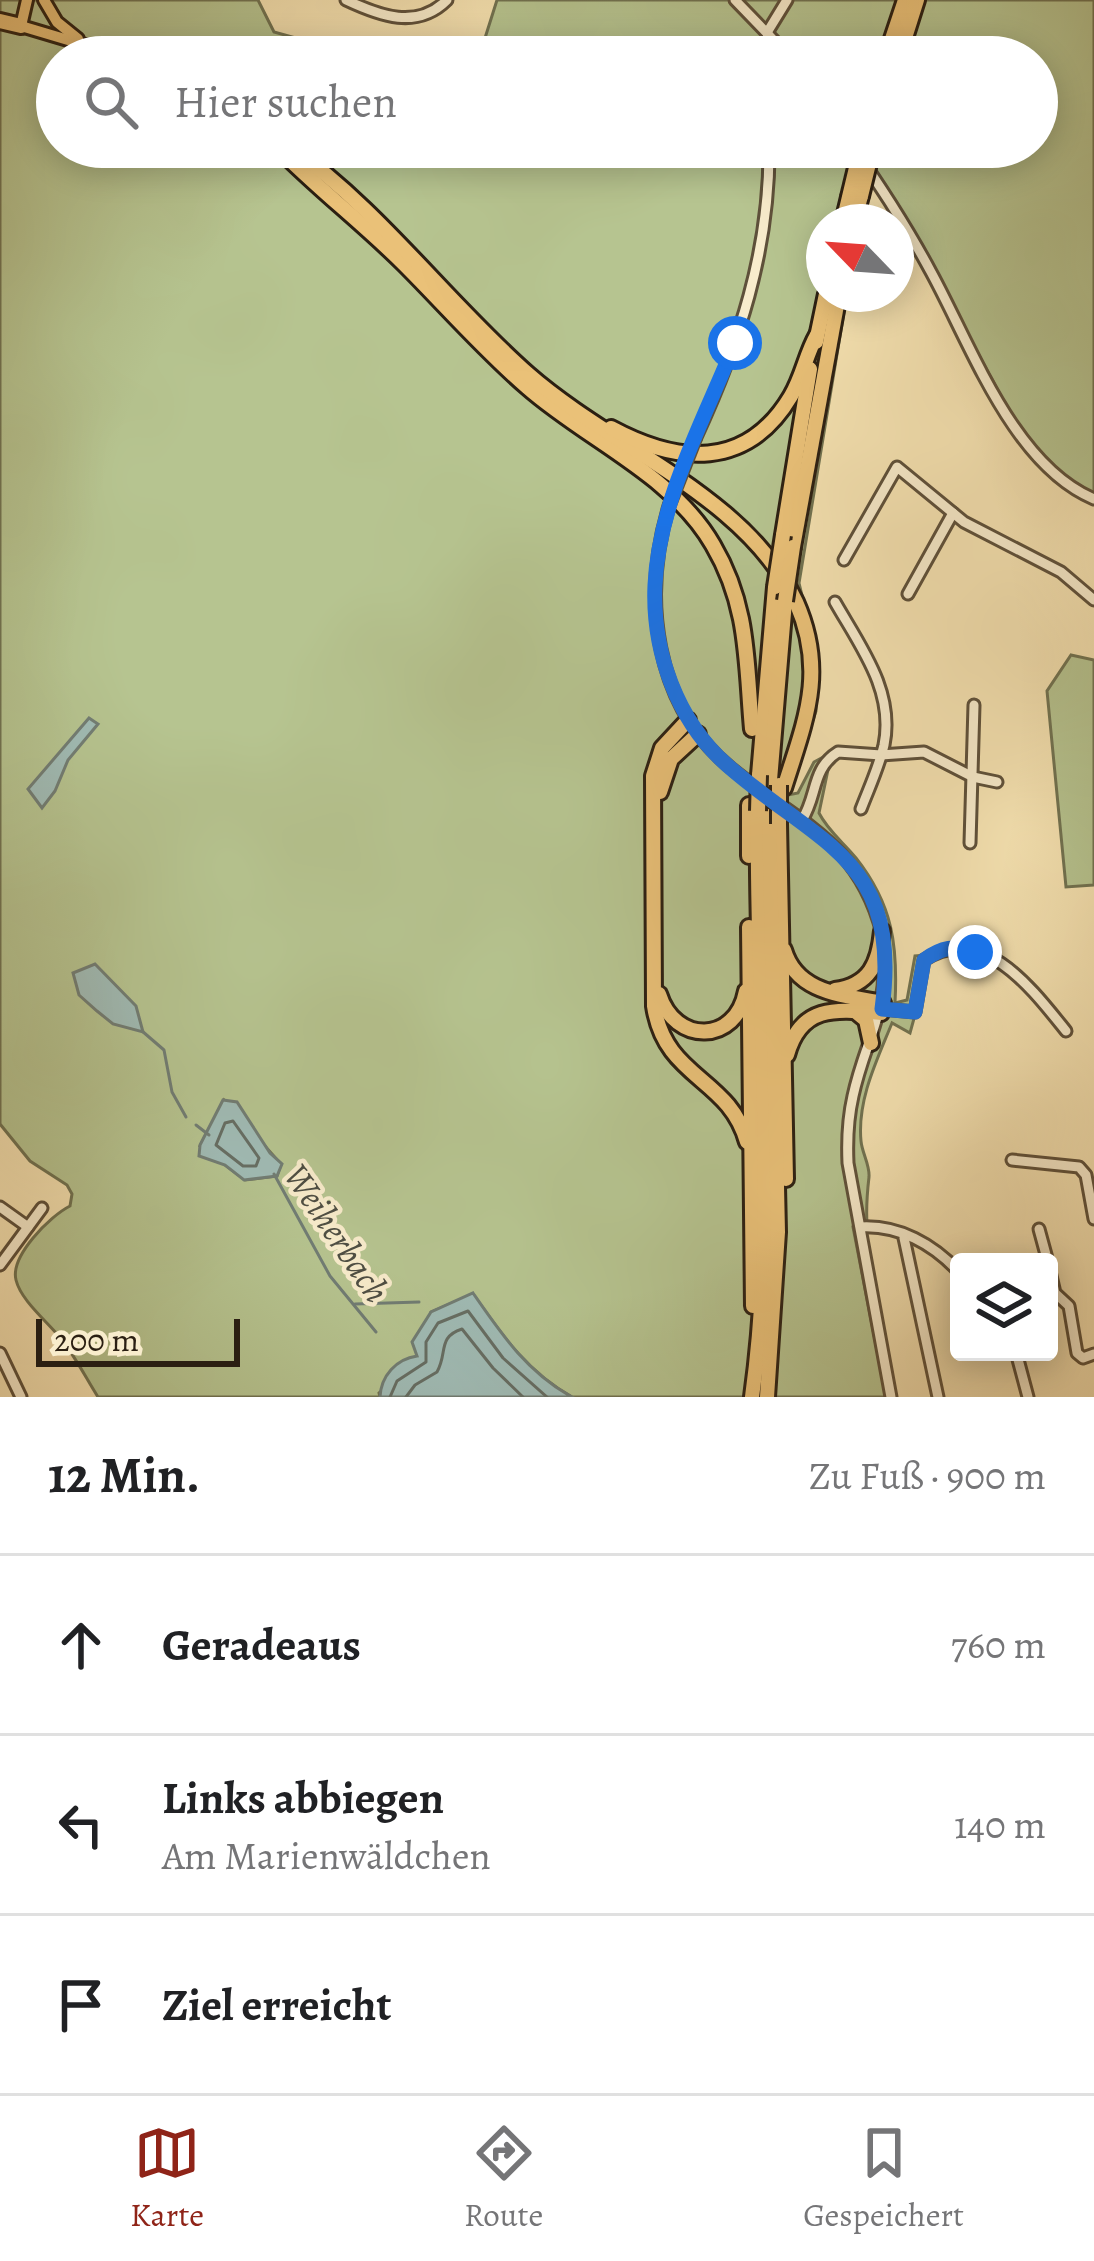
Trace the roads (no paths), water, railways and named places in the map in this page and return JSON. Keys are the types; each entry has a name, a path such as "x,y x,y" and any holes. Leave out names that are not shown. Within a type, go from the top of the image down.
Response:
{"highway":[{"path":"893,36 905,0"},
{"path":"905,36 917,0"},
{"path":"0,21 23,27"},
{"path":"300,168 388,248 525,386 688,509 715,547 736,598 750,658 752,730 769,780"},
{"path":"315,168 510,358 559,400 717,508 754,541 779,572 807,635 812,688 802,739 769,780"},
{"path":"855,204 856,168"},
{"path":"851,204 865,168"},
{"path":"752,1397 765,1208 764,814 779,606 822,312"},
{"path":"698,734 671,759 660,791 659,983 663,1007 674,1021 690,1030 711,1031 728,1024 742,1006 780,654 776,587 835,312"},
{"path":"559,400 660,449 697,455 728,450 764,430 781,412 817,335"},
{"path":"752,730 760,664 779,606"},
{"path":"688,720 662,748 653,776 656,1022 673,1057 722,1096 737,1115 753,1180"},
{"path":"764,814 789,965 804,982 882,1008"},
{"path":"764,814 778,1232"},
{"path":"767,1397 786,1182 780,915"},
{"path":"826,991 842,990 869,974 880,956 882,931"},
{"path":"749,961 755,1377"},
{"path":"784,1066 792,1039 808,1020 826,1011 882,1008"},
{"path":"855,1011 866,1020 871,1043"}],"main road":[{"path":"29,0 23,27 56,36"},
{"path":"44,0 57,22 75,36"}],"street":[{"path":"346,0 380,14 410,18 425,17 447,0"},
{"path":"735,0 772,36"},
{"path":"768,36 787,0"},
{"path":"768,168 762,251 750,300 669,506 657,561 655,611 664,662 688,720 727,765 849,860 882,931 882,1008 853,1094 848,1140 891,1397"},
{"path":"870,168 1003,407 1042,465 1094,499"},
{"path":"844,560 897,466 974,528 1061,572 1094,600"},
{"path":"908,594 953,513"},
{"path":"835,602 878,679 885,735 861,809"},
{"path":"970,843 974,705"},
{"path":"802,820 812,802 817,774 832,755 845,752 924,752 973,777 997,782"},
{"path":"882,1008 915,1012 924,960 940,949 957,946 1017,972 1066,1031"},
{"path":"1012,1160 1079,1167 1086,1175 1094,1219"},
{"path":"0,1207 28,1227"},
{"path":"0,1265 42,1208"},
{"path":"861,1227 890,1229 926,1243 950,1264"},
{"path":"1040,1229 1046,1253"},
{"path":"904,1238 938,1397"},
{"path":"1058,1296 1069,1306 1078,1355 1088,1358 1094,1354"},
{"path":"0,1354 21,1397"},
{"path":"1018,1361 1028,1397"}],"water":[{"path":"89,718 98,724 68,760 42,808 28,789"},
{"path":"95,964 136,1006 143,1032 113,1024 79,995 73,973"},
{"path":"223,1100 237,1102 282,1164 277,1176 244,1180 225,1165 199,1156"},
{"path":"473,1293 529,1364 572,1397 380,1397 391,1370 417,1356 412,1342 431,1312"}],"waterway":[{"name":"Weiherbach","path":"142,1031 164,1050 172,1092 186,1117"},
{"name":"Weiherbach","path":"196,1125 209,1135"},
{"name":"Weiherbach","path":"274,1174 330,1276 376,1332"},
{"path":"355,1304 419,1302"}]}
